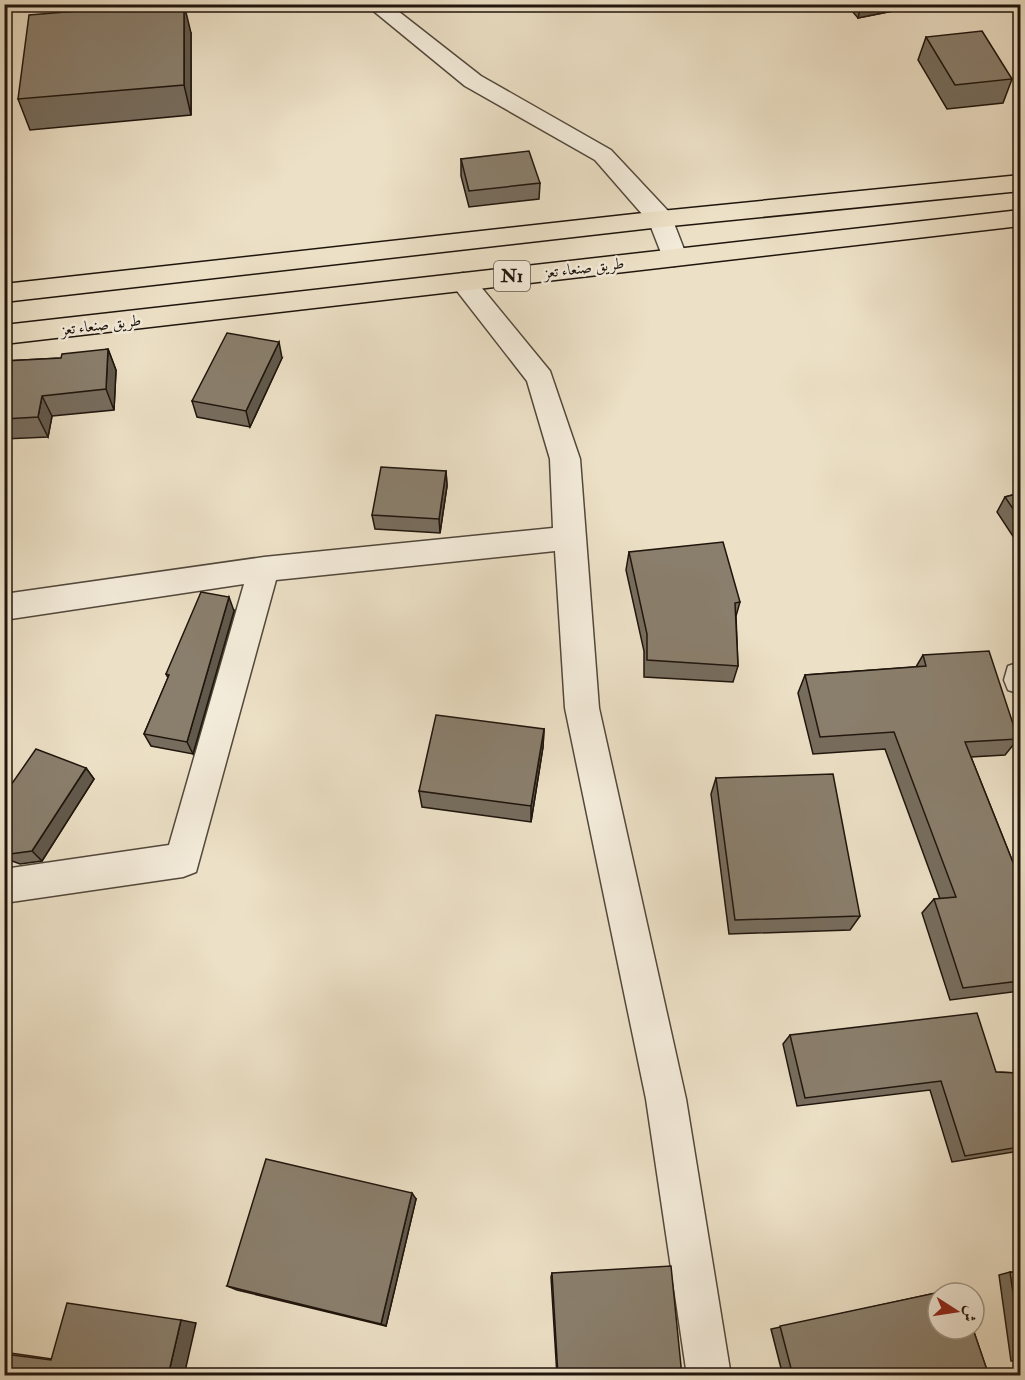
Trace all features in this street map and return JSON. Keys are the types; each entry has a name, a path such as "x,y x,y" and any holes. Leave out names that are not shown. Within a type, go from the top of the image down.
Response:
{"highway":[{"name":"N1","path":"4,293 661,219 1020,183"},
{"name":"طريق صنعاء تعز","path":"4,335 1020,218"}],"street":[{"path":"375,4 473,81 603,155 661,219 674,257"},
{"path":"463,282 540,378 565,459 582,708 666,1099 709,1376"},
{"path":"4,607 264,569 569,538"},
{"path":"4,886 183,860 264,569"}],"building":[{"path":"184,4 184,85 18,99 29,15"},
{"path":"982,31 1012,79 955,85 926,37"},
{"path":"529,151 540,183 469,191 461,159"},
{"path":"227,333 279,342 246,411 192,401"},
{"path":"108,349 106,389 42,396 38,417 4,419 4,361 61,358 62,354"},
{"path":"381,467 446,471 439,519 372,515"},
{"path":"1020,493 1020,519 1005,497"},
{"path":"723,542 740,602 735,603 738,666 647,660 647,634 629,552"},
{"path":"201,592 229,597 187,742 144,734 169,675 166,674"},
{"path":"989,651 1018,739 965,742 1020,880 1020,981 963,988 934,899 956,897 894,732 820,737 805,675 926,666 923,655"},
{"path":"436,715 544,729 531,806 419,791"},
{"path":"36,749 86,768 32,851 10,854 4,852 4,795"},
{"path":"833,774 860,916 735,920 716,778"},
{"path":"977,1013 996,1072 1020,1073 1020,1147 965,1156 941,1081 805,1098 790,1035"},
{"path":"266,1159 412,1193 381,1324 227,1286"},
{"path":"671,1266 682,1376 558,1376 552,1273"},
{"path":"1010,1272 1020,1273 1020,1340"},
{"path":"926,1295 926,1341 977,1341 989,1376 793,1376 780,1326"},
{"path":"67,1303 181,1320 168,1376 4,1376 4,1354 51,1360"}]}
